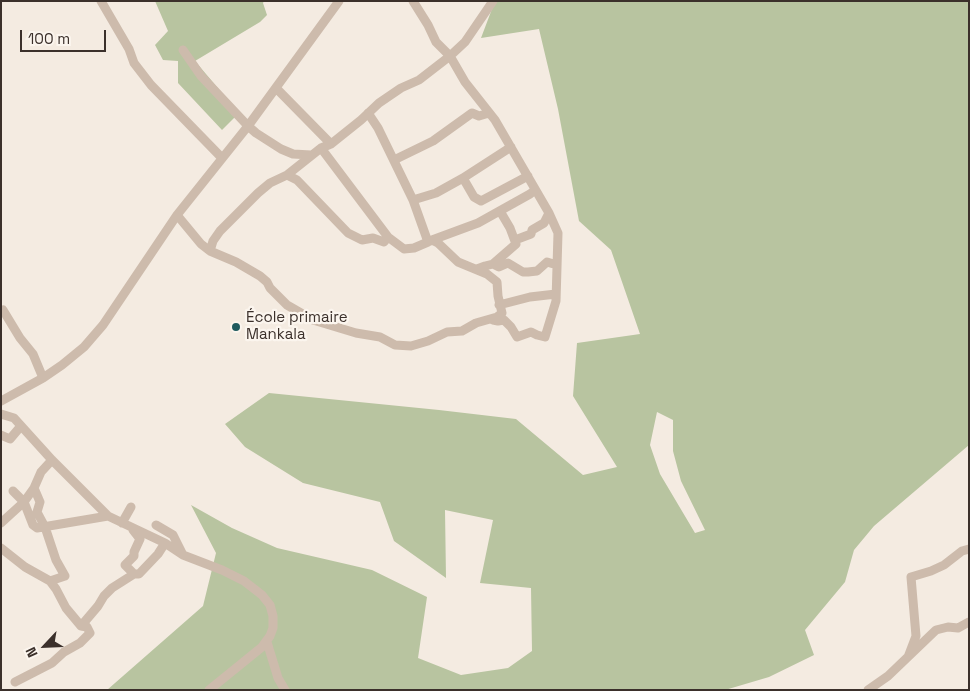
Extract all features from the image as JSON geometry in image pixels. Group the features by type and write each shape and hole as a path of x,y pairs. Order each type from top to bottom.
{"street":[{"path":"101,1 129,49 134,63 150,86 222,158"},
{"path":"210,690 267,642 273,628 273,616 270,605 262,595 230,573 183,554 165,543 108,516 52,460 14,418 5,414 2,400 43,378 62,365 84,347 103,325 178,216 248,126 339,1"},
{"path":"413,1 436,42 450,56 465,82 490,113 528,176 558,233 556,301 545,337 536,336 531,332 517,337 504,320 488,319"},
{"path":"210,251 213,241 220,231 270,183 288,174 321,148 331,144 401,88 419,80 450,56 465,42 493,1"},
{"path":"183,50 201,76 248,126 281,149 293,154 311,155"},
{"path":"276,88 331,144"},
{"path":"178,216 201,244 210,251 236,262 260,276 288,306 313,320 356,333 380,337 395,344 411,346 446,332 462,331 488,319 498,317 502,313 499,305 497,282 487,274 451,258 443,247 430,241 394,160 368,113"},
{"path":"394,160 433,141 472,113 479,116 490,113"},
{"path":"413,200 436,193 511,147"},
{"path":"321,148 388,237 404,248 414,248 478,223 535,190"},
{"path":"288,174 298,180 348,233 362,240 373,238 384,242 388,237"},
{"path":"463,178 474,197 482,201 528,176"},
{"path":"477,269 493,264 515,246 515,240 500,210"},
{"path":"515,240 532,234 532,230 544,223 549,214"},
{"path":"493,264 499,267 508,263 523,272 537,270 547,262 557,265"},
{"path":"499,305 530,297 556,294"},
{"path":"1,311 3,310 20,338 33,354 43,378"},
{"path":"1,435 10,439 21,426"},
{"path":"2,520 24,502 34,488 41,472 52,460"},
{"path":"34,488 40,502 37,512 45,527 56,560 65,576 50,581"},
{"path":"13,492 24,502 33,525 37,528 108,516"},
{"path":"122,523 131,507"},
{"path":"156,525 173,534 183,554"},
{"path":"131,527 140,539 134,556 125,565 134,574"},
{"path":"81,626 112,588 134,574 139,574 158,554 165,543"},
{"path":"1,548 25,567 50,581 56,588 66,608 81,626 87,627 90,633 80,643 64,652 52,663 15,682"},
{"path":"908,657 916,636 914,596 910,577 944,565 962,551 969,549"},
{"path":"868,690 888,676 936,630 948,626 958,628 969,622"},
{"path":"267,642 278,678 285,690"}],"green space":[{"path":"155,1 264,1 267,15 260,22 195,61 239,113 222,130 178,83 178,61 163,60 155,45 168,31"},
{"path":"495,1 969,1 969,445 874,526 854,550 845,582 805,630 814,655 769,677 725,690 107,690 203,606 216,553 191,505 232,528 277,548 372,570 427,597 418,658 461,675 508,668 532,651 531,588 480,583 493,520 445,510 446,578 394,541 380,502 303,483 245,447 225,424 269,393 439,410 516,419 583,475 617,467 573,396 577,343 640,334 611,250 579,221 558,109 539,29 481,38","holes":["657,412 673,420 673,451 681,481 705,530 695,533 660,474 650,445"]}],"place":[{"name":"École primaire Mankala","path":"236,327"}]}
